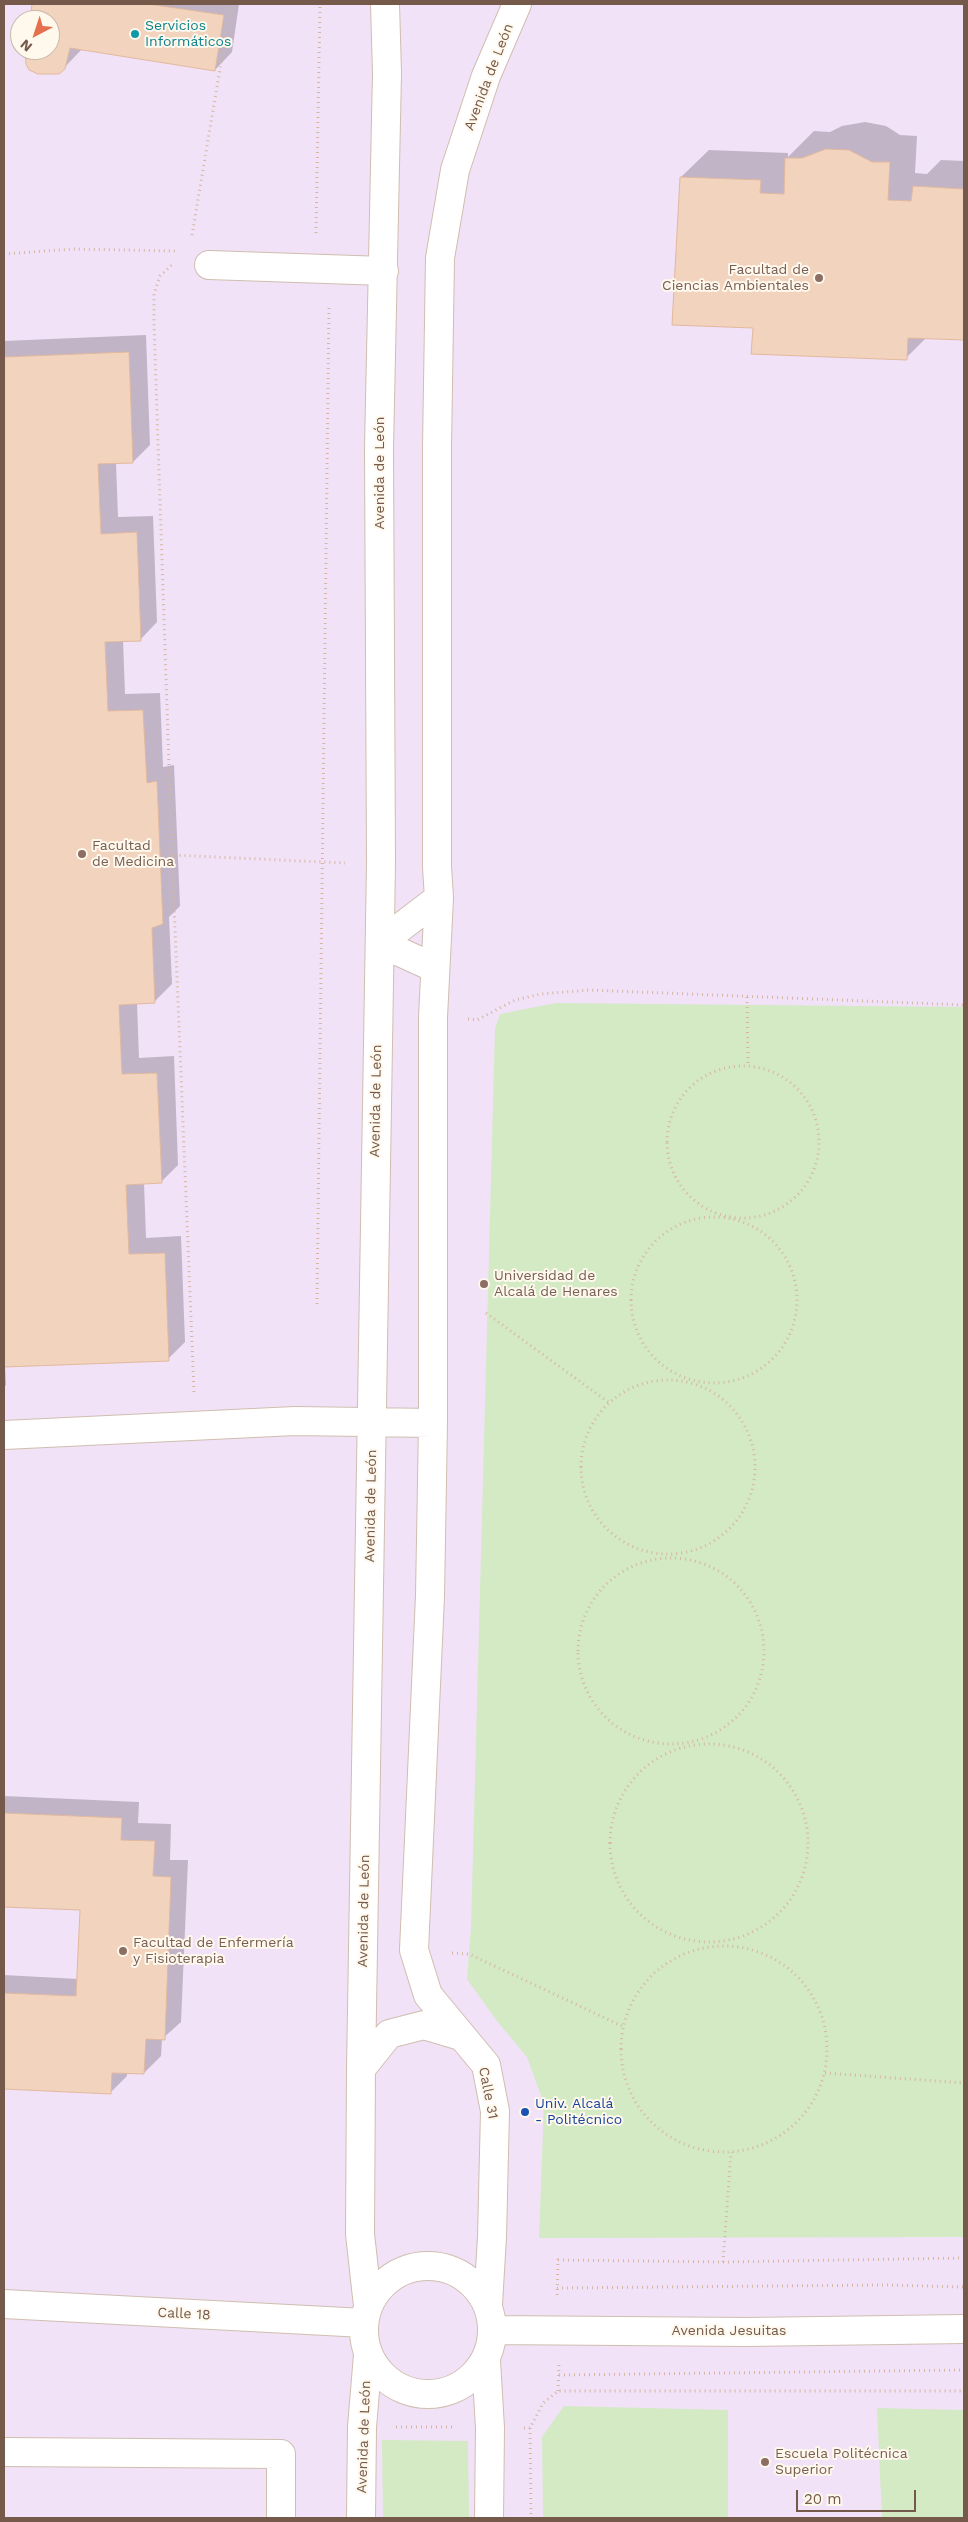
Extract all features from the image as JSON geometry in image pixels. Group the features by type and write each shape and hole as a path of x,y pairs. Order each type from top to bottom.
{"street":[{"name":"Avenida de León","path":"361,2069 381,863 379,448 384,271 387,73 386,4"},
{"name":"Avenida de León","path":"461,2036 428,1995 414,1950 430,1596 433,1423 433,1017 439,898 437,867 437,447 440,258 455,170 486,76 517,4"},
{"path":"208,266 384,271"},
{"path":"435,968 380,943 439,898"},
{"path":"4,1436 295,1420 433,1423"},
{"path":"461,2036 424,2025 389,2034 361,2069 360,2234 368,2355 382,2376 401,2389 426,2395 450,2391 470,2380 486,2361"},
{"name":"Calle 31","path":"461,2036 486,2065 495,2111 491,2317"},
{"path":"366,2314 381,2284 402,2270 427,2265 452,2269 474,2284 491,2317 486,2361 490,2428 489,2518"},
{"name":"Calle 18","path":"4,2304 366,2314"},
{"name":"Avenida Jesuitas","path":"491,2317 559,2332 964,2329"},
{"name":"Avenida de León","path":"361,2518 362,2427 368,2355"},
{"path":"4,2452 281,2454 281,2518"}],"path":[{"path":"195,1426 172,855 154,294 160,276 184,252 191,242 231,4"},
{"path":"317,1304 329,300 316,269 320,4"},
{"path":"4,254 72,249 157,249 184,252 208,266"},
{"path":"172,855 322,863 381,863"},
{"path":"433,1017 477,1020 516,1000 541,994 589,990 964,1005"},
{"path":"747,997 748,1066"},
{"path":"722,1215 700,1205 682,1188 670,1166 666,1141 670,1117 682,1094 701,1078 723,1068 748,1066 772,1072 794,1086 810,1106 818,1130 818,1155 810,1179 794,1199 772,1213 748,1218 722,1215 695,1220 670,1230 649,1248 636,1272 631,1299 635,1326 647,1350 667,1369 692,1380 717,1394 737,1413 751,1438 756,1465 752,1493 740,1518 720,1538 696,1550 668,1557 638,1563 611,1578 591,1602 579,1630 578,1661 586,1691 603,1716 628,1734 658,1743 689,1745 722,1744 753,1753 779,1772 798,1798 808,1829 808,1862 796,1892 776,1917 756,1931 718,1945 685,1953 656,1970 635,1995 622,2026 621,2058 629,2089 646,2116 670,2137 700,2149 731,2152 763,2144 791,2128 812,2103 824,2073 827,2041 820,2010 803,1982 779,1961 749,1949 718,1945 684,1940 654,1926 629,1903 614,1873 609,1840 616,1807 632,1778 658,1757 689,1745 718,1732 742,1712 758,1686 764,1656 761,1625 748,1598 726,1575 698,1561 668,1557 639,1550 612,1535 592,1512 582,1484 581,1455 590,1426 608,1402 626,1389 647,1381 692,1380 720,1383 746,1377 770,1363 787,1341 796,1316 797,1288 788,1262 772,1240 748,1225 722,1215"},
{"path":"486,1313 608,1402"},
{"path":"414,1950 469,1954 622,2026"},
{"path":"824,2073 964,2083"},
{"path":"723,2262 731,2152"},
{"path":"558,2391 558,2260 723,2262 964,2258"},
{"path":"557,2288 885,2285 964,2287"},
{"path":"559,2375 964,2370"},
{"path":"531,2518 530,2428 543,2403 558,2391 964,2391"},
{"path":"362,2427 530,2428"}],"shaded area":[{"name":"Universidad de Alcalá de Henares","path":"4,4 964,4 964,2518 4,2518"}],"green space":[{"path":"556,1003 964,1007 964,2237 539,2238 544,2104 527,2057 497,2021 467,1979 471,1928 495,1029 500,1014"},
{"path":"564,2406 728,2410 728,2518 543,2518 542,2437"},
{"path":"877,2408 963,2410 964,2518 882,2518"},
{"path":"382,2440 468,2441 469,2518 383,2518"}],"building":[{"name":"Servicios Informáticos","path":"32,4 148,4 224,15 215,71 70,48 65,69 59,74 38,74 29,70 26,60 60,60 60,10 31,10"},
{"name":"Facultad de Ciencias Ambientales","path":"826,149 849,150 872,162 890,162 888,200 911,201 913,186 964,189 964,340 908,338 907,360 751,354 753,328 672,325 680,177 761,180 760,193 784,194 785,158 802,158"},
{"name":"Facultad de Medicina","path":"129,352 133,463 98,464 101,534 137,532 141,641 105,642 108,711 143,710 147,783 157,781 163,924 152,928 155,1003 119,1005 122,1074 157,1073 162,1183 126,1185 129,1254 165,1253 169,1361 4,1367 4,357"},
{"name":"Facultad de Enfermería y Fisioterapia","path":"4,1813 122,1818 121,1840 155,1841 153,1876 171,1877 165,2040 146,2039 144,2074 112,2073 111,2094 4,2089 4,1993 76,1996 80,1910 4,1907"}],"place":[{"name":"Servicios Informáticos","path":"135,34"},
{"name":"Facultad de Ciencias Ambientales","path":"819,278"},
{"name":"Facultad de Medicina","path":"82,854"},
{"name":"Universidad de Alcalá de Henares","path":"484,1284"},
{"name":"Facultad de Enfermería y Fisioterapia","path":"123,1951"},
{"name":"Univ. Alcalá - Politécnico","path":"525,2112"},
{"name":"Escuela Politécnica Superior","path":"765,2462"}]}
